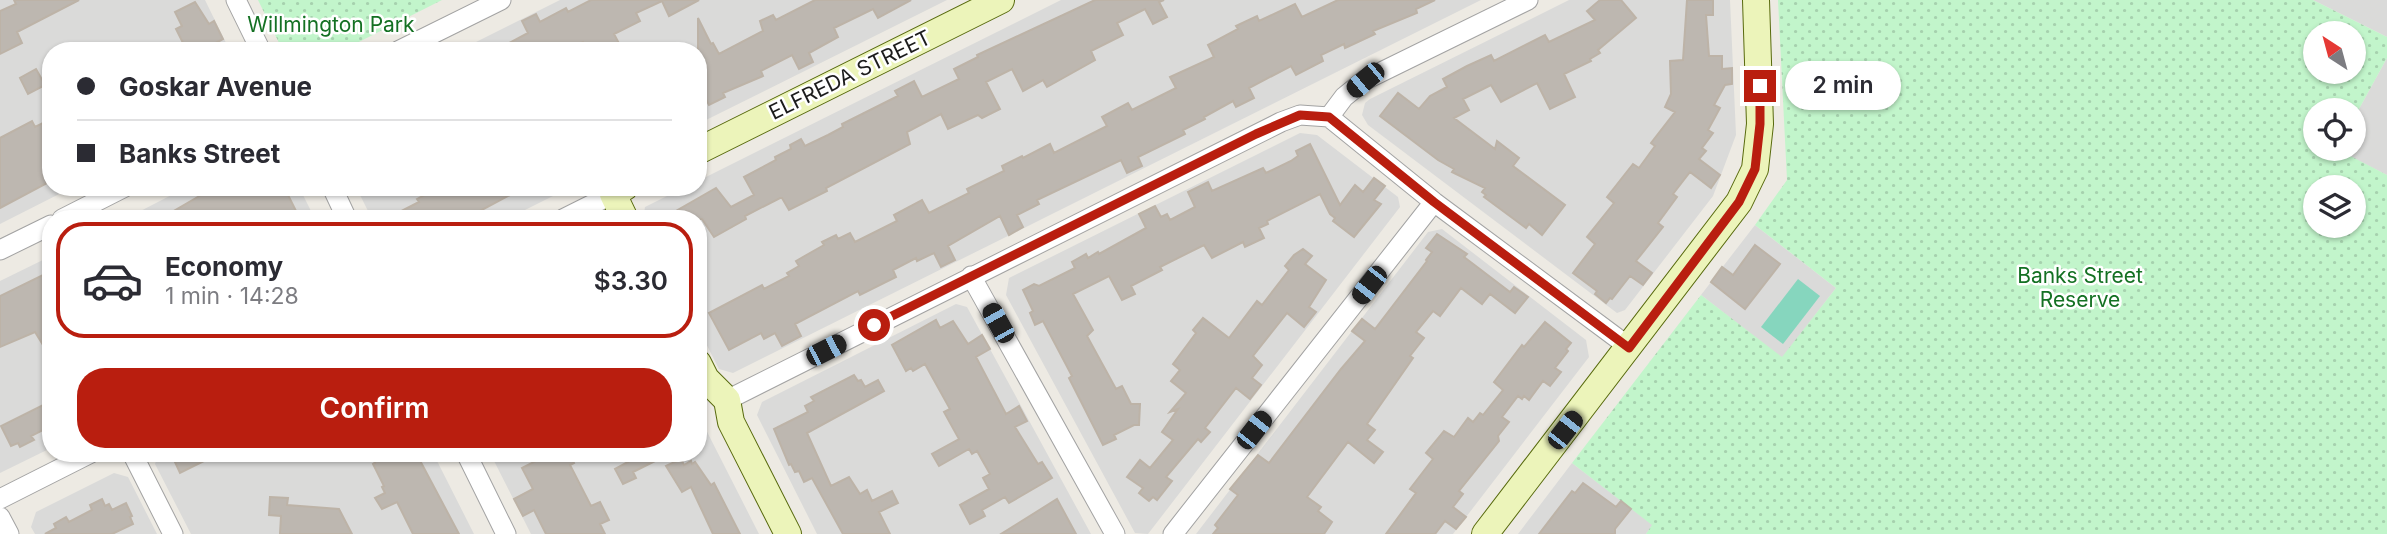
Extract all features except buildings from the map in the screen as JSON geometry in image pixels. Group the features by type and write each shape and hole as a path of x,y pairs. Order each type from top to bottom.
{"main road":[{"name":"ELFREDA STREET","path":"707,147 1001,0"},
{"path":"1485,534 1739,202 1755,169 1760,124 1756,0"},
{"path":"707,380 727,400 731,422 788,534"}],"street":[{"path":"236,0 257,42"},
{"path":"416,42 501,0"},
{"path":"1329,117 1344,97 1365,80 1528,0"},
{"path":"727,400 971,276 1300,115 1329,117 1434,202 1629,348"},
{"path":"80,210 107,196"},
{"path":"580,210 607,196"},
{"path":"1173,534 1434,202"},
{"path":"0,250 42,229"},
{"path":"971,276 1115,534"},
{"path":"0,499 73,462"},
{"path":"137,462 173,534"},
{"path":"470,462 506,534"},
{"path":"0,516 9,534"}],"shaded area":[{"path":"0,0 205,0 226,42 42,42 42,196 55,196 0,224"},
{"path":"560,0 947,0 707,120 707,42 476,42"},
{"path":"1061,0 1481,0 733,373 719,369 707,346 707,210 644,210 645,207 667,196 707,196 707,177"},
{"path":"1569,0 1730,0 1736,135 1713,196 1625,310 1617,313 1368,125 1362,115 1365,103 1370,99"},
{"path":"2313,0 2387,0 2387,37 2366,26 2366,21 2355,21"},
{"path":"2387,58 2387,175 2359,161 2366,161 2365,98"},
{"path":"1300,133 1317,135 1398,197 1400,207 1148,534 1135,533 1006,295 1009,278"},
{"path":"170,196 304,196 310,210 142,210"},
{"path":"360,196 553,196 525,210 368,210"},
{"path":"1755,225 1836,288 1782,358 1701,295"},
{"path":"1442,229 1586,340 1589,357 1453,534 1196,534 1428,232"},
{"path":"42,260 42,452 0,473 0,281"},
{"path":"956,304 967,307 1091,534 817,534 757,415 762,402"},
{"path":"707,432 759,534 531,534 495,462 707,462"},
{"path":"438,462 474,534 191,534 155,464"},
{"path":"1572,463 1653,525 1646,534 1518,534"},
{"path":"114,473 128,477 157,534 35,534 31,527 36,512"}],"green space":[{"name":"Willmington Park","path":"258,0 442,0 359,42 279,42"},
{"name":"Banks Street Reserve","path":"1778,0 2313,0 2355,21 2303,21 2303,84 2366,84 2366,26 2387,37 2387,58 2365,98 2303,98 2303,161 2360,161 2387,175 2387,534 1646,534 1652,525 1572,463 1701,295 1782,357 1836,288 1755,225 1787,180"},
{"path":"1798,279 1820,296 1783,344 1761,327"}],"route":[{"path":"874,325 1256,134 1300,115 1329,117 1434,202 1629,348 1739,202 1755,169 1760,124 1760,86"}]}
